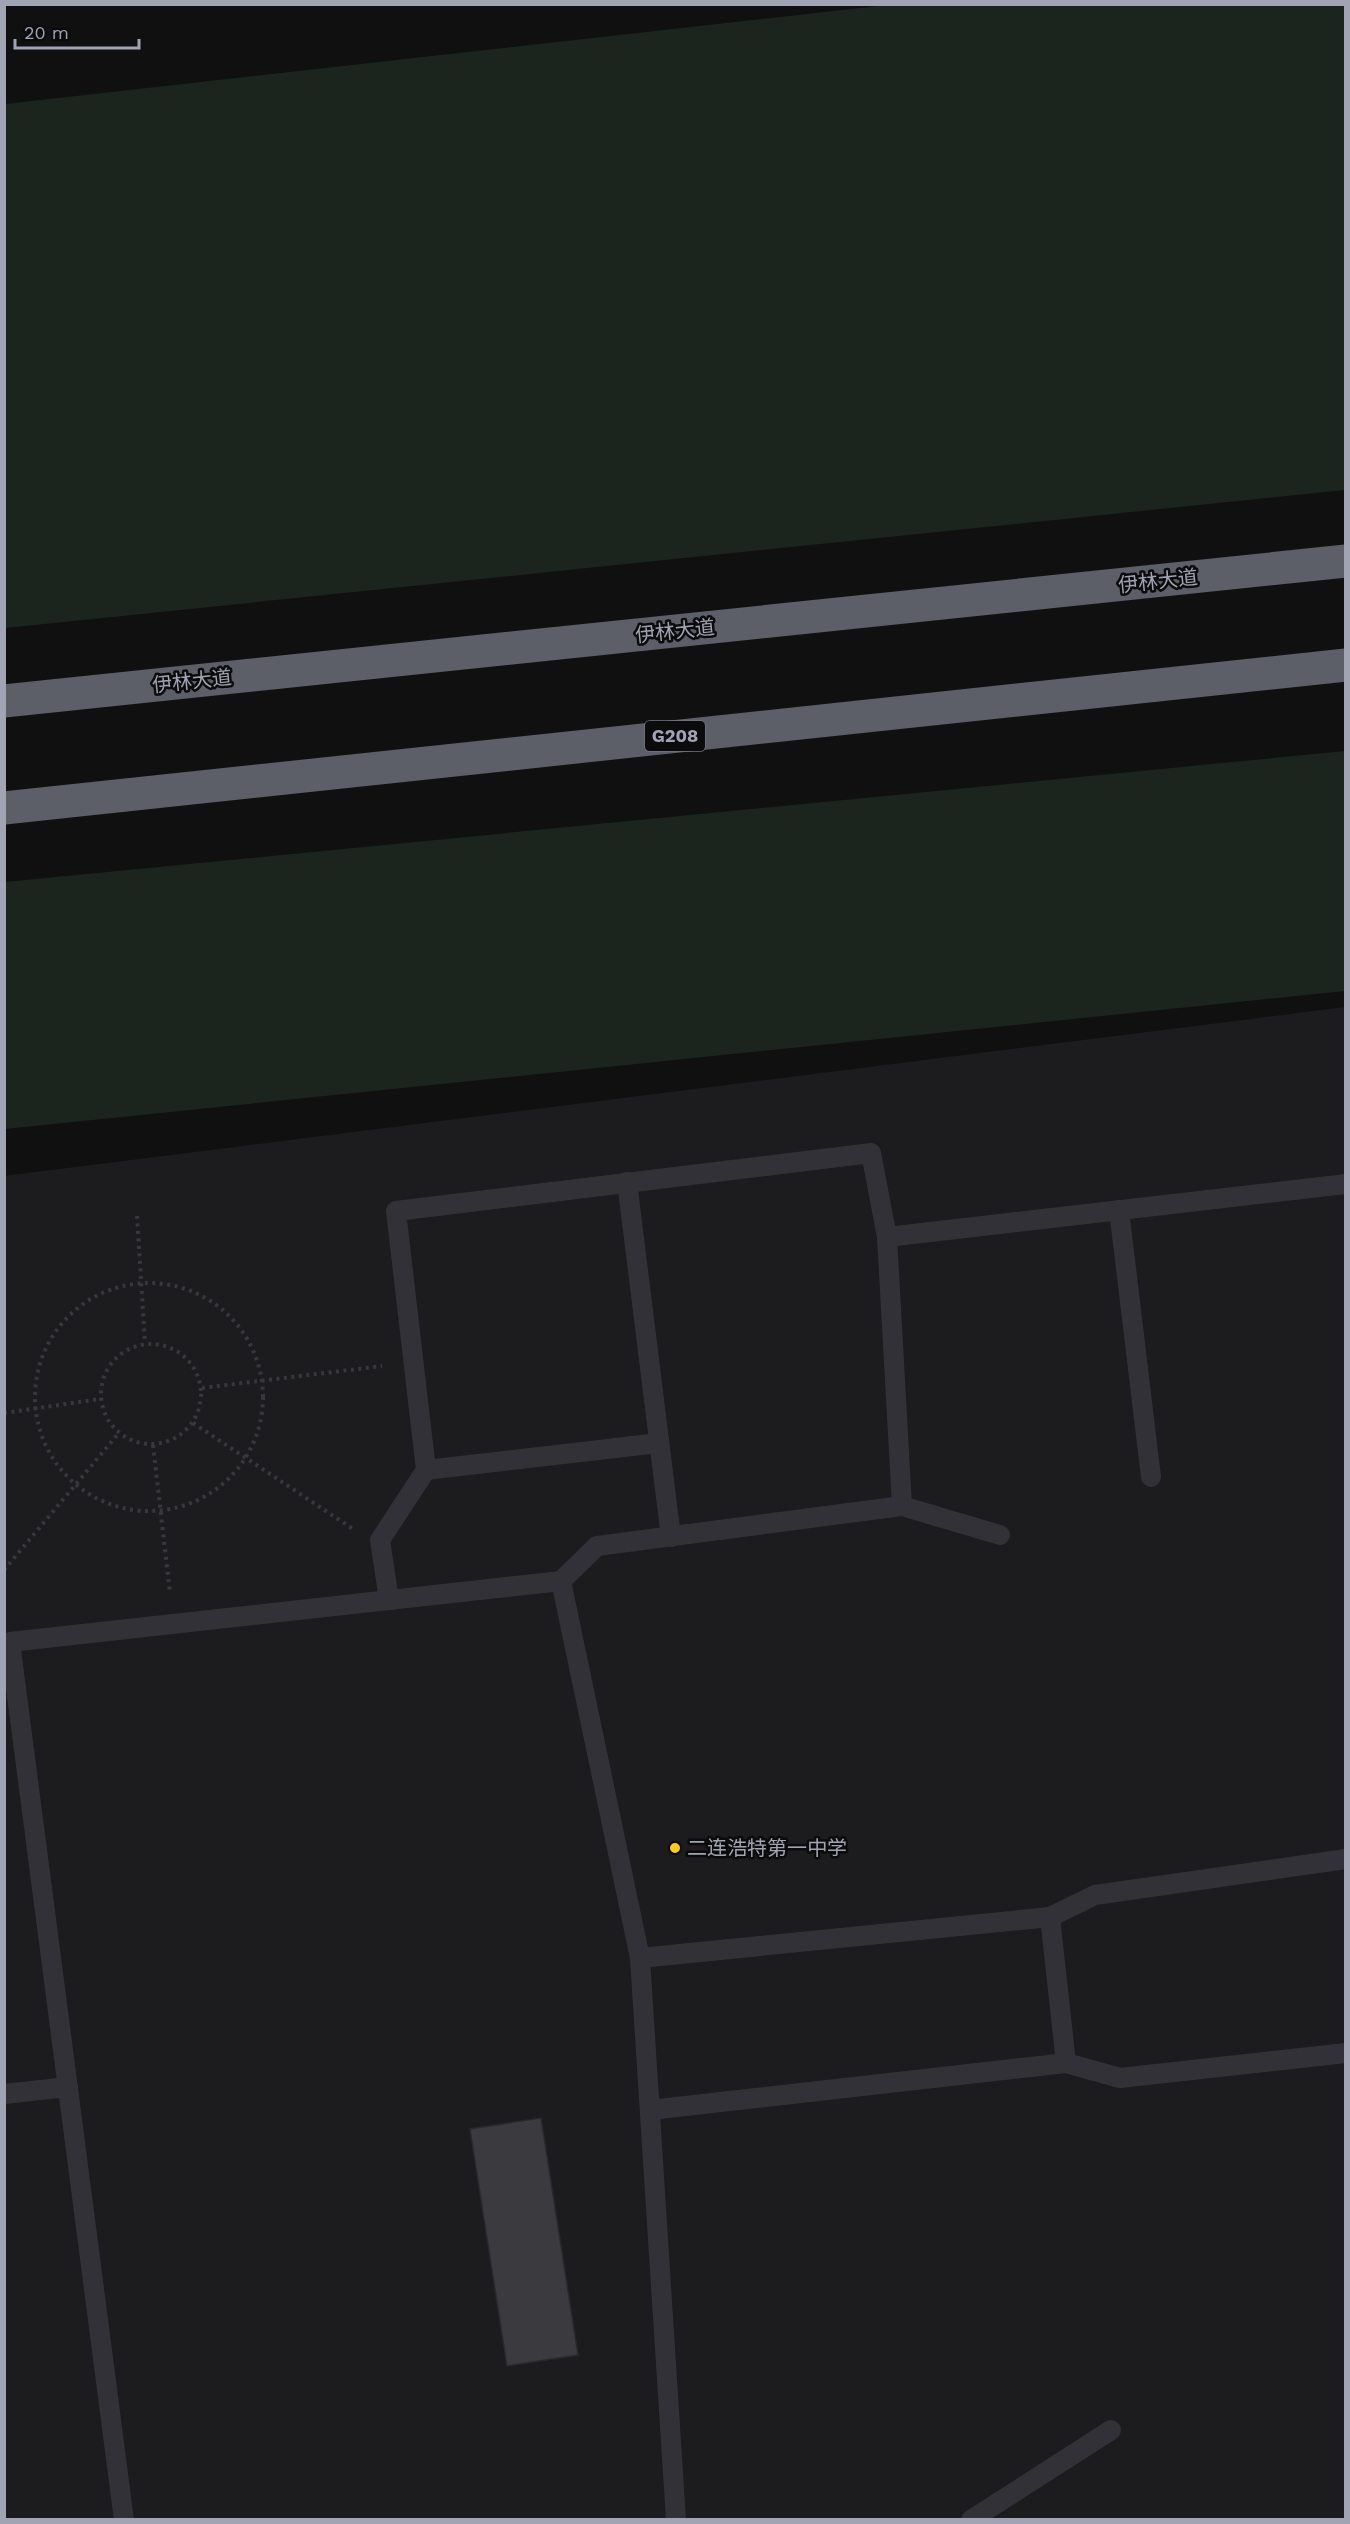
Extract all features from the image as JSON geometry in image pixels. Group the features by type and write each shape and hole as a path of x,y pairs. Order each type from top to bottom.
{"highway":[{"name":"伊林大道","path":"4,701 1346,561"},
{"name":"G208","path":"4,808 1346,664"}],"lane":[{"path":"389,1600 380,1540 426,1470 396,1211 871,1153 887,1237 902,1506"},
{"path":"627,1182 671,1537"},
{"path":"887,1237 1346,1184"},
{"path":"1119,1210 1151,1477"},
{"path":"426,1470 659,1443"},
{"path":"124,2520 10,1642 561,1581 597,1546 902,1506 1000,1535"},
{"path":"561,1581 640,1958 676,2520"},
{"path":"640,1958 1050,1917 1095,1895 1346,1859"},
{"path":"1050,1917 1066,2063"},
{"path":"650,2110 1066,2063 1120,2078 1346,2053"},
{"path":"4,2094 68,2087"},
{"path":"971,2520 1112,2430"}],"path":[{"path":"137,1216 145,1343"},
{"path":"141,1283 172,1285 210,1299 245,1333 263,1381 262,1420 246,1458 218,1490 176,1509 160,1511 126,1510 89,1495 75,1485 54,1460 38,1424 35,1409 36,1380 52,1337 79,1307 123,1286 141,1283"},
{"path":"145,1343 166,1345 183,1354 196,1370 201,1388 199,1411 193,1423 175,1439 153,1445 138,1443 118,1434 107,1420 100,1399 101,1384 111,1362 126,1350 145,1343"},
{"path":"201,1388 414,1363"},
{"path":"4,1413 100,1399"},
{"path":"193,1423 371,1541 380,1540"},
{"path":"4,1570 118,1434"},
{"path":"153,1445 173,1624"}],"shaded area":[{"path":"887,5 1345,5 1345,490 5,628 5,104"},
{"path":"1345,751 1345,991 5,1129 5,882"},
{"name":"二连浩特第一中学","path":"1345,1007 1345,2519 5,2519 4,1176"}],"building":[{"path":"541,2118 578,2355 507,2366 470,2129"}],"place":[{"name":"二连浩特第一中学","path":"675,1848"}]}
